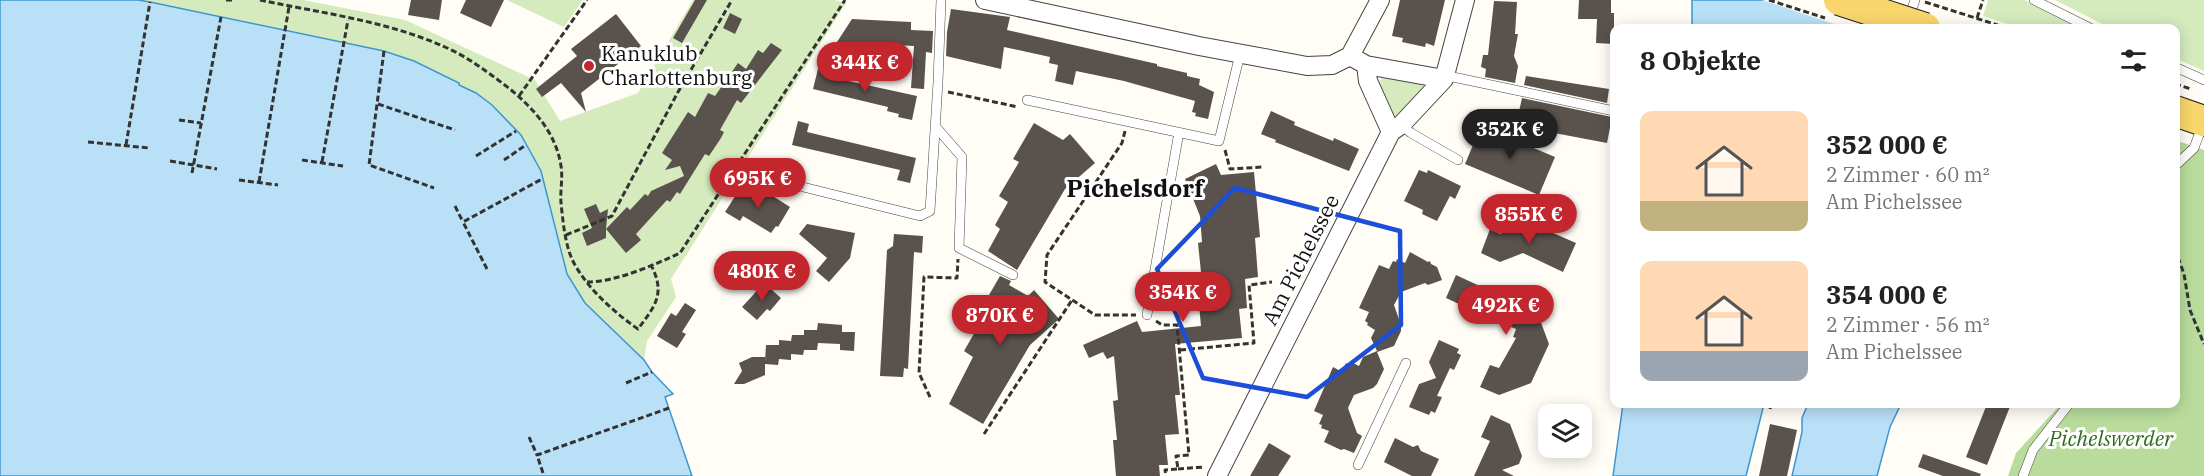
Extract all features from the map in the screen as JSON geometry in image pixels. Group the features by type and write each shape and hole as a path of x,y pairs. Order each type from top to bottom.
{"main road":[{"path":"1836,11 1904,24"},
{"path":"2185,101 2204,121"}],"street":[{"path":"985,0 1307,66 1332,65 1350,56 1380,0"},
{"path":"1350,56 1366,65 1444,79 1465,0"},
{"path":"1366,65 1368,81 1396,128"},
{"name":"Am Pichelssee","path":"1219,473 1396,128 1444,79"}],"lane":[{"path":"803,187 920,216 930,211 941,0"},
{"path":"1906,24 1915,0"},
{"path":"2034,0 2082,24"},
{"path":"1027,100 1218,141 1240,54"},
{"path":"2180,69 2204,80"},
{"path":"1444,79 1453,77 1610,110"},
{"path":"2180,161 2194,148 2204,121"},
{"path":"935,126 962,157 959,248 1013,275"},
{"path":"1396,128 1411,133 1458,160"},
{"path":"1147,315 1179,132"},
{"path":"1359,465 1406,363"},
{"path":"2023,476 2033,450 2066,408"}],"path":[{"path":"260,0 404,32 444,47 487,71 538,114 551,135 561,166 561,200 574,263 587,282 617,314 638,329 657,301 660,291 651,265"},
{"path":"519,96 587,0"},
{"path":"567,235 612,216 678,92 732,0"},
{"path":"587,282 600,282 680,253 845,0"},
{"path":"1769,0 1836,11"},
{"path":"1920,0 1994,24"},
{"path":"1977,19 1983,0"},
{"path":"126,145 150,2"},
{"path":"259,182 289,6"},
{"path":"192,173 221,17"},
{"path":"322,162 348,19"},
{"path":"384,51 369,165 434,188"},
{"path":"378,104 455,130"},
{"path":"179,120 201,123"},
{"path":"1126,126 1122,143 1047,255 1045,282 1095,315 1147,315 1162,325 1177,325 1189,455 1176,456 1178,469"},
{"path":"476,156 516,131"},
{"path":"88,142 149,148"},
{"path":"504,160 526,145"},
{"path":"302,160 343,166"},
{"path":"170,161 217,169"},
{"path":"463,222 542,178"},
{"path":"239,180 278,185"},
{"path":"455,206 487,269"},
{"path":"930,398 919,373 924,277 957,278 959,248"},
{"path":"2180,263 2190,310 2204,345"},
{"path":"1180,350 1254,343 1250,285 1272,282"},
{"path":"984,434 1072,300"},
{"path":"626,383 652,372"},
{"path":"537,454 669,408"},
{"path":"530,437 543,473"},
{"path":"1166,476 1165,470 1211,466 1219,473"}],"highlighted area":[{"path":"1235,188 1400,231 1401,325 1307,397 1203,378 1157,269"}],"green space":[{"path":"138,0 303,0 405,20 535,80 560,121 638,93 693,0 834,0 846,3 671,279 676,297 647,341 644,360 585,303 567,274 541,171 521,135 492,105 476,93 459,85 459,82 414,61 384,51"},
{"path":"507,0 583,0 564,27"},
{"path":"1988,0 2024,0 2076,24 2008,24 1983,16"},
{"path":"2055,0 2204,0 2204,71 2180,60 2180,24 2102,24"},
{"path":"1384,78 1422,85 1425,89 1401,118 1391,114 1379,87 1379,81"},
{"name":"Pichelswerder","path":"2180,142 2204,150 2204,476 2008,476 2016,453 2057,408 2180,408"}],"water":[{"path":"0,0 138,0 150,2 384,51 414,61 476,93 492,105 521,135 541,171 567,274 585,303 644,360 673,394 665,397 692,476 0,476"},
{"path":"1692,0 1848,0 1844,24 1692,24"},
{"path":"1622,408 1763,408 1746,476 1613,476"},
{"path":"1806,408 1899,408 1890,427 1877,476 1792,476 1802,432 1802,418"}],"pier":[{"path":"1762,0 1851,0 1847,24 1834,24"}],"building":[{"path":"411,0 442,0 439,20 408,15"},
{"path":"466,0 504,0 491,27 460,13"},
{"path":"695,0 707,0 682,43 673,38"},
{"path":"1400,0 1445,0 1434,46 1426,43 1425,47 1402,42 1403,38 1392,36"},
{"path":"1579,0 1611,0 1614,24 1610,24 1610,44 1596,43 1597,19 1578,19"},
{"path":"1494,1 1517,2 1515,34 1518,34 1514,56 1518,66 1515,83 1485,77 1486,69 1481,67 1483,55 1488,55"},
{"path":"951,9 1010,17 1007,30 1187,73 1187,76 1200,79 1199,85 1214,92 1208,119 1195,116 1196,113 1192,112 1195,101 1124,81 1076,71 1073,85 1055,81 1058,65 1049,63 1050,57 1004,47 1001,69 946,56"},
{"path":"730,13 742,19 735,34 723,28"},
{"name":"Kanuklub Charlottenburg","path":"616,14 641,46 581,93 586,112 561,83 542,97 536,89 577,56 571,49"},
{"path":"852,19 911,22 911,30 933,31 932,53 926,52 924,89 911,88 914,46 837,42"},
{"path":"771,43 782,50 741,103 737,100 720,130 724,132 721,138 709,156 705,154 680,194 677,192 670,202 667,200 636,234 641,240 626,253 606,229 627,207 630,210 645,194 648,196 651,191 684,176 680,166 665,170 672,160 662,153 688,112 695,117 708,93 715,96 738,63 746,69 758,50 763,53"},
{"path":"819,65 841,70 839,79 917,96 912,120 898,117 899,114 887,111 888,107 813,89"},
{"path":"1526,76 1609,89 1607,103 1524,85"},
{"path":"1522,98 1610,117 1607,143 1549,132 1551,123 1518,116"},
{"path":"1271,111 1295,122 1294,125 1359,149 1349,171 1275,142 1276,140 1261,134"},
{"path":"798,121 809,124 807,132 916,158 910,183 897,180 900,170 792,145"},
{"path":"1034,123 1063,140 1070,134 1095,163 1065,189 1017,270 988,251 1000,229 995,225 1008,202 999,196 1019,162 1013,159"},
{"path":"1481,126 1555,157 1539,195 1465,164"},
{"path":"1216,164 1221,175 1254,172 1260,237 1255,238 1258,277 1245,279 1247,308 1239,309 1242,338 1175,344 1180,395 1175,395 1179,434 1165,435 1168,465 1159,465 1160,476 1116,476 1113,440 1117,440 1113,401 1118,400 1114,356 1107,359 1103,352 1089,358 1083,345 1137,321 1142,332 1201,326 1197,283 1202,282 1198,243 1202,242 1200,216 1185,179"},
{"path":"1419,170 1427,173 1428,170 1461,186 1455,199 1450,196 1437,221 1422,214 1423,210 1404,201"},
{"path":"743,184 764,198 768,193 790,207 778,227 776,226 771,233 743,216 740,221 725,212"},
{"path":"596,204 600,213 608,209 606,238 587,246 582,233 592,228 584,209"},
{"path":"1521,219 1576,243 1563,272 1523,253 1500,262 1481,253 1490,229 1501,234 1506,223 1517,228"},
{"path":"807,224 855,233 850,258 829,282 816,271 827,258 799,234"},
{"path":"894,234 923,236 922,253 914,252 908,369 904,368 903,377 880,376 887,250 893,246"},
{"path":"1410,252 1430,261 1437,267 1442,280 1428,285 1425,283 1401,292 1394,305 1401,331 1394,346 1377,352 1384,369 1377,384 1373,388 1354,395 1348,408 1357,433 1362,436 1354,453 1341,450 1324,442 1329,431 1321,428 1322,425 1319,424 1323,415 1314,411 1333,367 1342,372 1346,363 1349,365 1351,362 1359,366 1363,357 1377,351 1371,338 1375,330 1365,321 1369,312 1359,308 1379,265 1389,269 1393,261 1396,262 1397,259 1405,263"},
{"path":"1456,275 1499,295 1504,308 1519,303 1537,312 1549,344 1531,383 1499,395 1480,387 1490,365 1499,368 1516,338 1513,337 1516,329 1509,326 1505,313 1489,318 1446,298"},
{"path":"1000,276 1011,281 1009,285 1028,296 1034,290 1059,319 1030,345 983,424 949,404 973,357 964,351 983,318 978,314"},
{"path":"764,283 781,298 770,311 767,309 757,320 742,307"},
{"path":"685,303 696,310 682,332 686,334 677,348 657,336 671,313 676,316"},
{"path":"818,323 842,325 842,332 855,332 854,351 840,350 840,344 818,343 817,350 804,350 803,355 791,354 791,360 779,359 778,365 765,364 765,375 744,384 734,384 742,371 739,363 752,357 765,357 765,361 766,345 779,345 779,340 791,341 792,335 804,335 804,330 817,330"},
{"path":"1439,340 1459,349 1457,353 1461,355 1454,370 1450,368 1437,396 1442,397 1435,413 1431,411 1429,415 1409,407 1419,384 1436,378 1429,362"},
{"path":"1985,408 2009,408 1987,465 1966,457"},
{"path":"1491,415 1510,424 1522,456 1519,464 1502,470 1514,476 1474,476 1490,441 1481,437"},
{"path":"1770,424 1797,430 1787,476 1759,476"},
{"path":"1395,438 1413,447 1418,445 1421,451 1439,459 1431,476 1412,476 1384,462"},
{"path":"1269,443 1291,456 1278,476 1250,476"},
{"path":"1923,454 1981,474 1980,476 1943,476 1918,467"}],"place":[{"name":"Kanuklub Charlottenburg","path":"589,66"}],"district":[{"name":"Pichelsdorf","path":"1135,189"}]}
